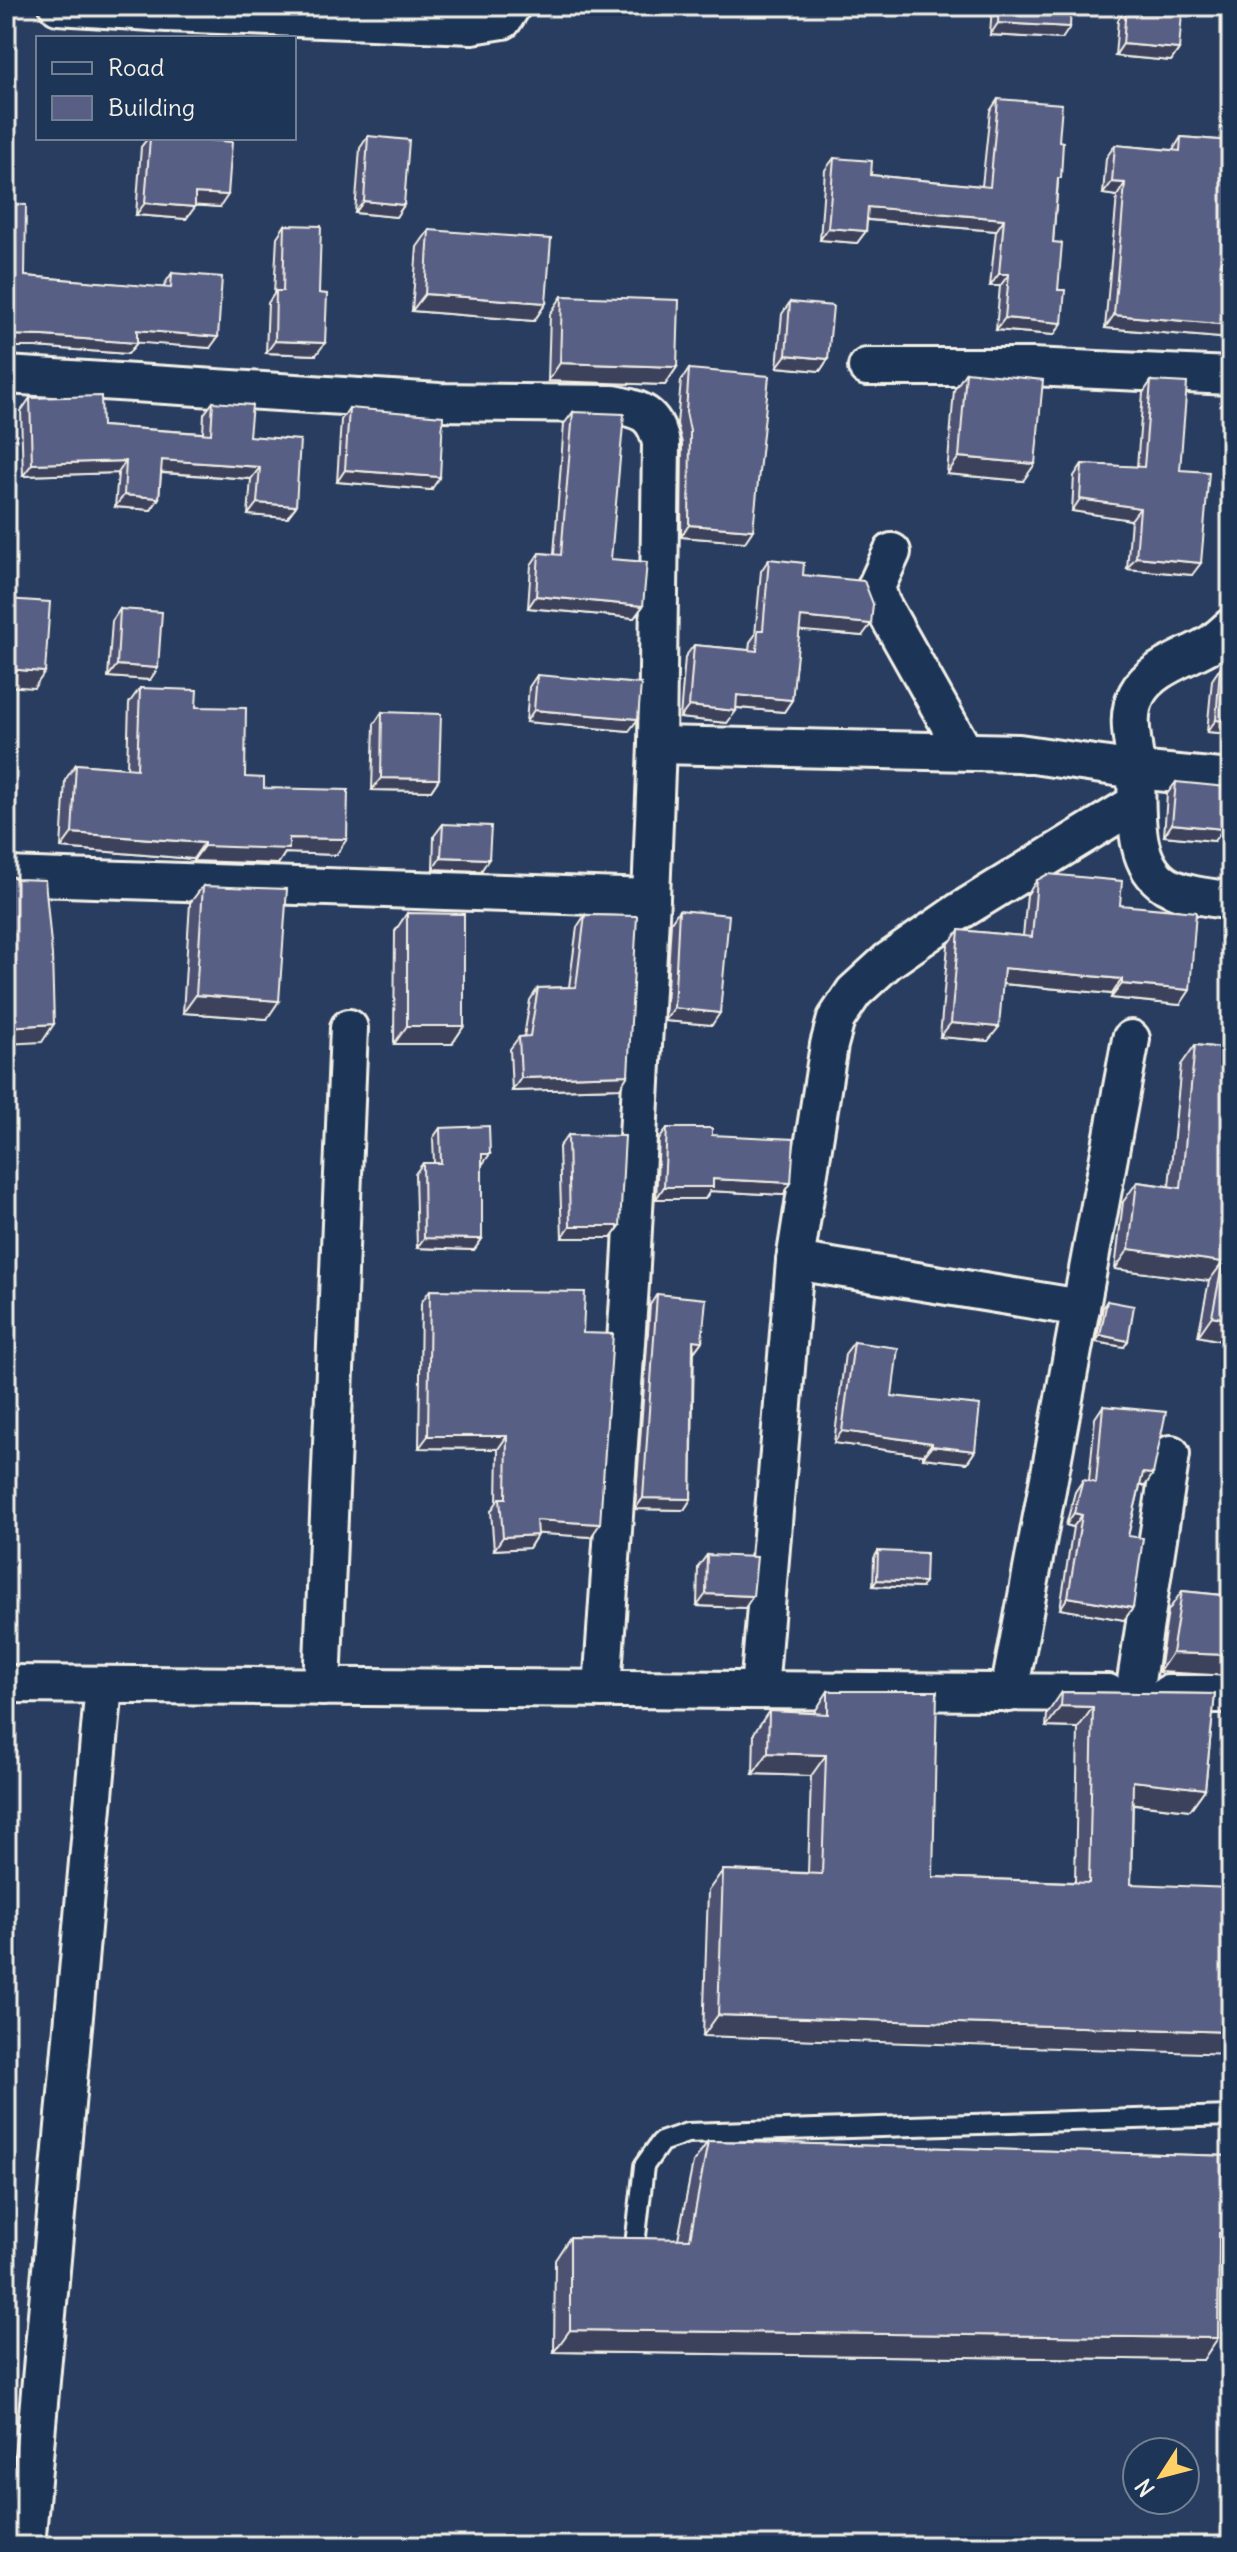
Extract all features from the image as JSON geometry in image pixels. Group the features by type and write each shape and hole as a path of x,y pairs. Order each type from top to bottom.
{"street":[{"path":"58,6 472,25 503,20 512,6"},
{"path":"867,367 1031,367 1231,376"},
{"path":"6,375 439,402 613,404 636,408 652,418 661,443 657,745 651,898 630,1284 602,1689"},
{"path":"892,552 876,587 881,603 964,751"},
{"path":"1231,627 1213,642 1148,680 1138,692 1132,708 1130,733 1138,833 1147,864 1165,884 1188,894 1231,901"},
{"path":"657,745 1019,753 1136,787 1231,779"},
{"path":"759,1690 795,1261 829,1045 836,1019 854,992 888,961 1136,787"},
{"path":"6,876 651,898"},
{"path":"322,1687 349,1028"},
{"path":"1009,1693 1131,1039"},
{"path":"795,1261 1081,1308"},
{"path":"1134,1694 1171,1454"},
{"path":"6,1684 1231,1694"},
{"path":"26,2546 104,1685"}],"lane":[{"path":"635,2245 644,2166 661,2142 687,2133 1231,2116"}],"building":[{"path":"999,6 1071,6 1070,27 998,23"},
{"path":"1126,8 1182,13 1179,49 1123,44"},
{"path":"998,99 1062,104 1059,141 1063,142 1061,178 1058,178 1053,242 1062,243 1058,290 1065,290 1062,323 1005,318 1009,274 999,274 1004,219 868,207 866,231 828,228 834,158 872,161 871,175 990,187"},
{"path":"368,136 409,140 404,205 364,201"},
{"path":"1181,137 1231,141 1231,325 1114,315 1125,183 1112,182 1115,145 1180,151"},
{"path":"150,140 232,142 228,195 195,193 195,207 145,203"},
{"path":"6,204 26,205 25,276 171,288 172,273 222,277 218,337 137,330 137,343 6,335"},
{"path":"285,225 321,226 319,293 327,294 325,343 275,341 276,291 283,291"},
{"path":"429,230 551,239 546,303 425,294"},
{"path":"562,296 679,300 677,367 560,363"},
{"path":"790,302 833,306 828,359 786,355"},
{"path":"689,369 769,376 753,530 689,525 690,431 686,412"},
{"path":"966,372 1043,380 1035,464 959,457"},
{"path":"1151,381 1187,383 1180,470 1209,472 1201,563 1136,557 1140,508 1080,499 1082,464 1144,467"},
{"path":"101,396 102,426 211,434 213,402 252,405 249,436 300,440 296,506 257,503 260,467 162,460 159,498 124,495 126,461 32,464 30,398"},
{"path":"349,408 443,416 440,477 345,470"},
{"path":"573,412 624,414 611,559 647,562 643,606 536,596 539,553 561,555"},
{"path":"769,559 804,563 803,575 864,581 873,604 871,624 801,617 792,700 737,695 736,711 689,706 694,645 757,651 758,630 763,630"},
{"path":"6,599 50,602 45,672 6,669"},
{"path":"120,609 162,612 158,668 117,665"},
{"path":"1220,668 1231,669 1231,721 1216,720"},
{"path":"537,675 641,684 638,719 534,710"},
{"path":"140,688 197,690 196,707 246,708 245,777 264,778 264,788 348,790 347,839 289,838 289,849 204,846 204,843 72,833 76,764 137,769"},
{"path":"382,712 441,714 439,779 381,778"},
{"path":"1176,782 1226,787 1223,829 1172,824"},
{"path":"443,824 491,826 489,859 441,857"},
{"path":"6,873 17,879 45,880 54,1024 6,1027"},
{"path":"1048,874 1122,881 1120,905 1196,912 1190,990 1122,984 1122,979 1004,968 999,1027 951,1023 959,930 1032,937 1037,880"},
{"path":"203,886 287,889 279,1001 196,995"},
{"path":"679,910 729,915 720,1013 674,1008"},
{"path":"407,913 464,914 464,1026 407,1026"},
{"path":"585,915 637,916 628,1075 521,1078 519,1037 530,1036 538,988 576,987"},
{"path":"1195,1045 1231,1049 1231,1320 1212,1316 1223,1262 1129,1249 1137,1182 1181,1188"},
{"path":"489,1126 490,1154 482,1154 482,1239 424,1238 423,1163 441,1163 440,1128"},
{"path":"667,1128 712,1128 712,1135 794,1139 791,1183 713,1179 713,1187 664,1187"},
{"path":"568,1135 625,1136 620,1226 570,1226"},
{"path":"430,1290 585,1292 583,1333 613,1334 600,1524 536,1520 537,1535 503,1537 500,1498 506,1498 507,1436 428,1436"},
{"path":"657,1294 706,1299 702,1341 693,1340 691,1499 643,1498"},
{"path":"1107,1301 1134,1306 1128,1341 1100,1335"},
{"path":"854,1342 898,1348 892,1396 980,1405 975,1451 842,1431"},
{"path":"1103,1406 1166,1412 1153,1474 1143,1473 1128,1536 1143,1538 1133,1608 1068,1597 1082,1515 1074,1513 1083,1480 1096,1483"},
{"path":"878,1551 926,1553 925,1582 877,1580"},
{"path":"707,1555 757,1557 753,1596 706,1594"},
{"path":"1182,1591 1231,1596 1231,1655 1172,1653"},
{"path":"828,1691 937,1691 933,1877 1089,1883 1093,1707 1061,1706 1062,1692 1215,1694 1205,1789 1133,1781 1131,1884 1231,1888 1231,2032 718,2015 723,1870 822,1874 826,1755 768,1753 769,1711 828,1714"},
{"path":"708,2141 1231,2156 1231,2233 1219,2233 1218,2338 570,2330 570,2237 690,2239"}]}
